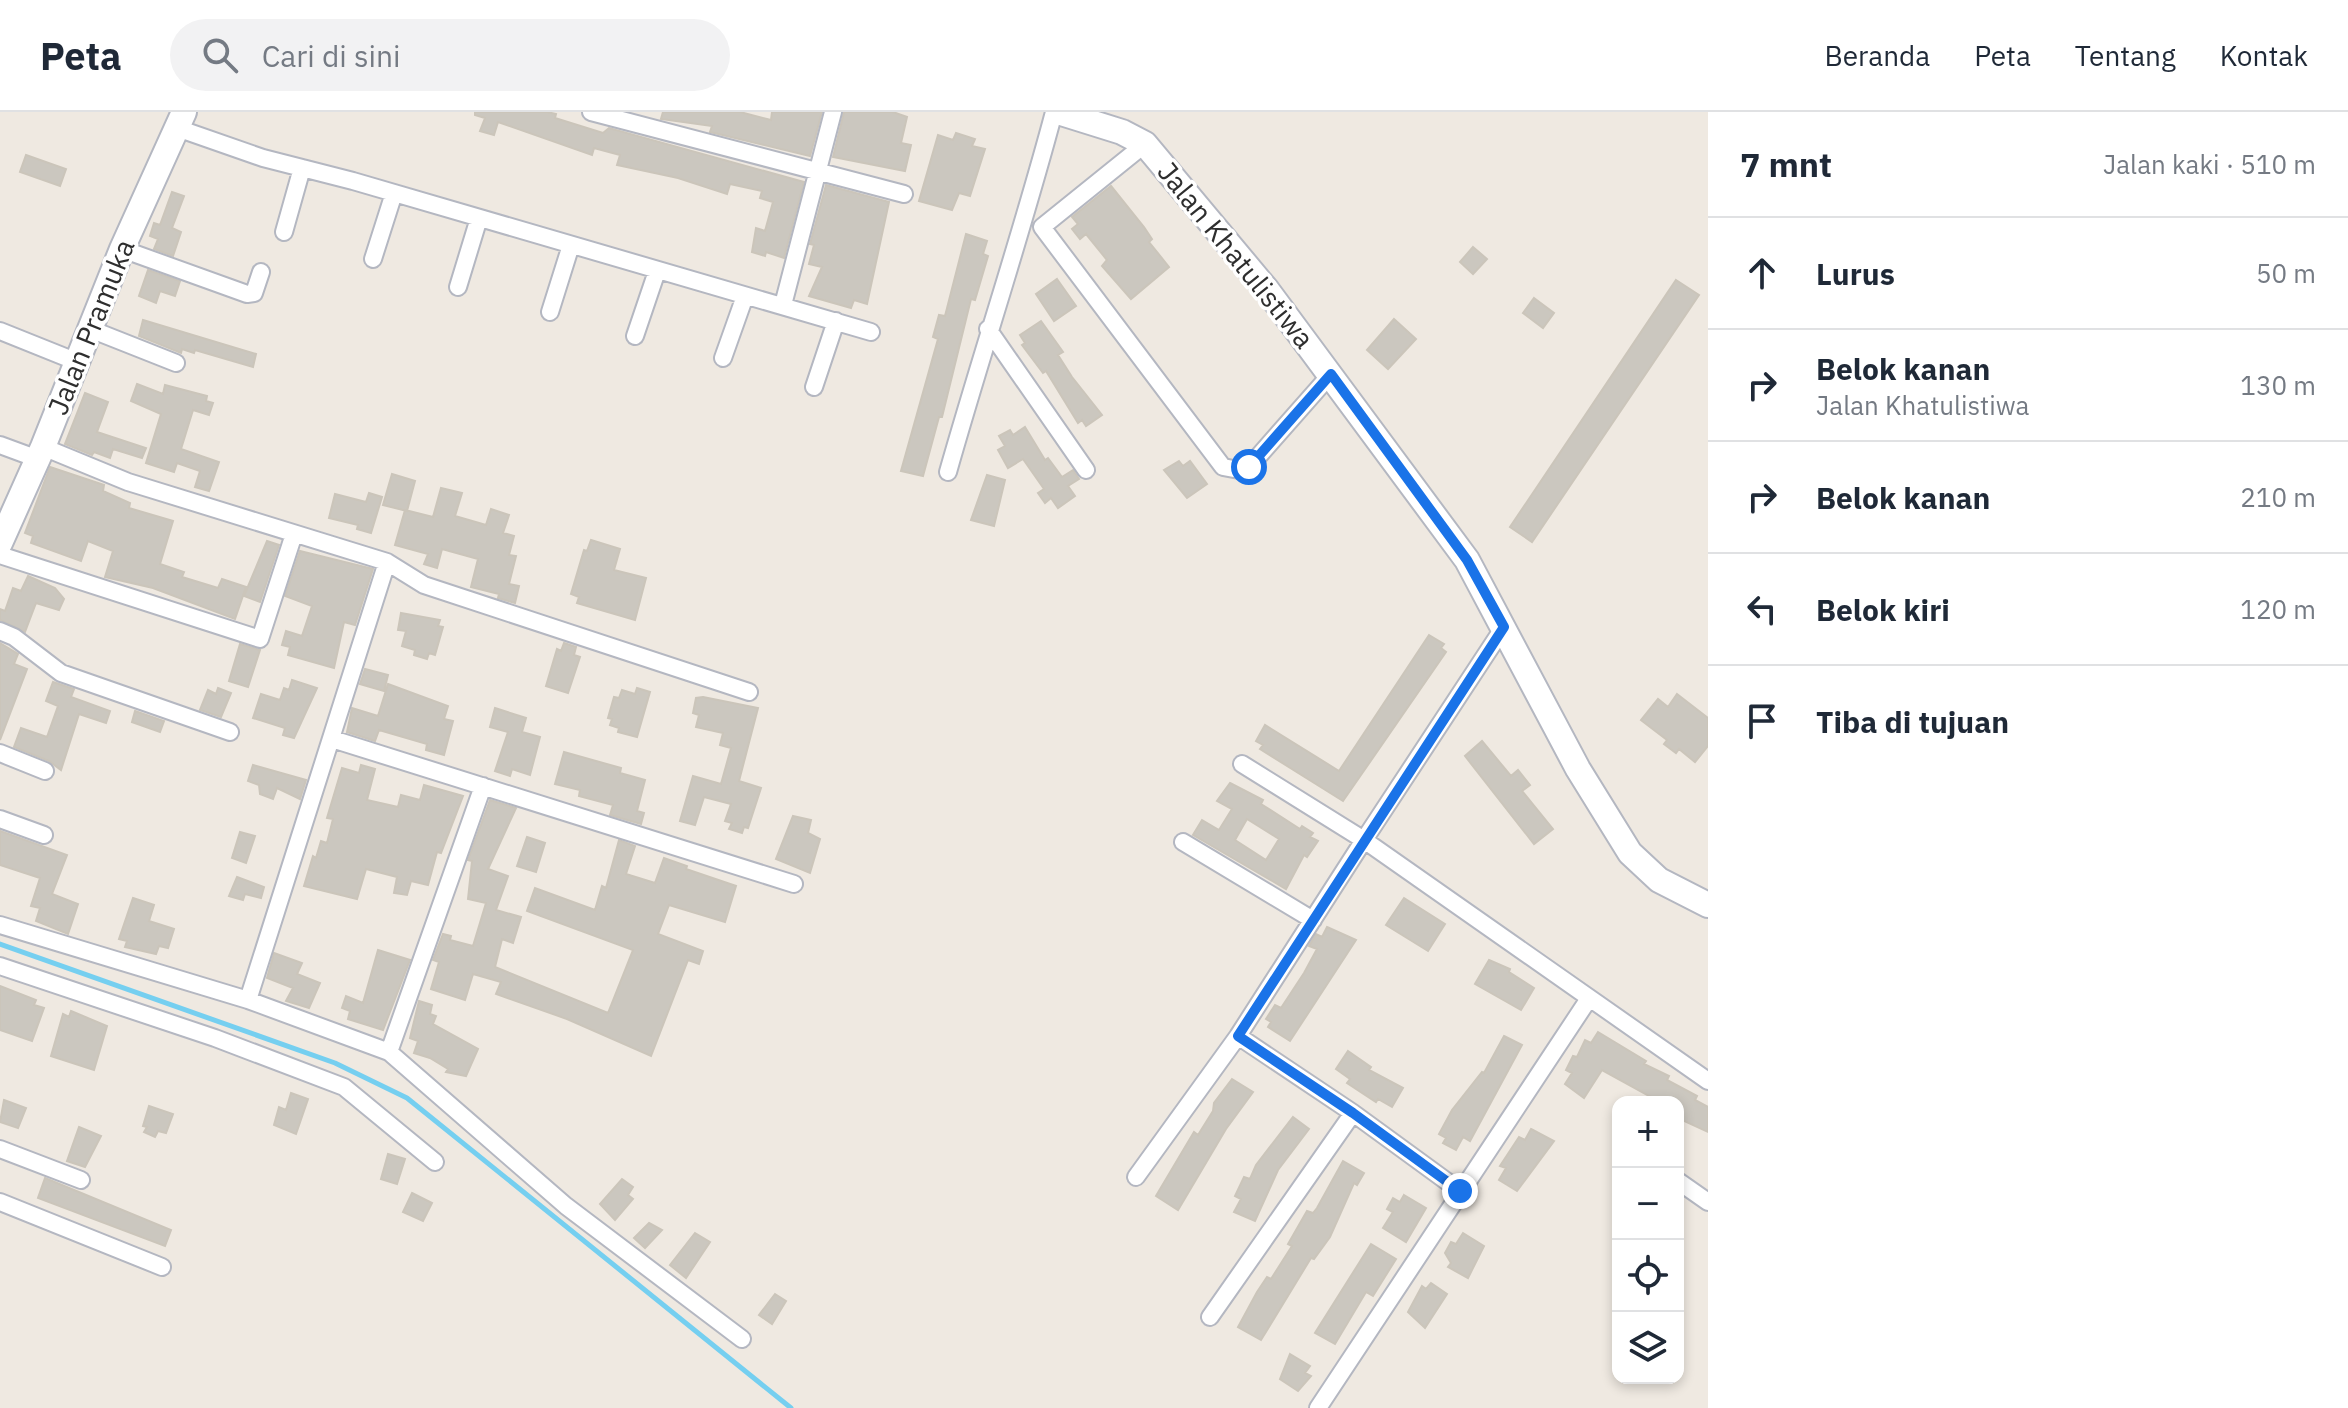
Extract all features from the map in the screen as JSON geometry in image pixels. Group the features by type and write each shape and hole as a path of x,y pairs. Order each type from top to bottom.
{"street":[{"path":"591,112 904,194"},
{"path":"783,305 833,112"},
{"path":"948,472 988,329 1023,229 1056,112"},
{"name":"Jalan Khatulistiwa","path":"1056,112 1122,132 1145,144 1267,290 1467,560 1578,769 1630,853 1659,880 1708,905"},
{"path":"180,120 302,168 871,332"},
{"name":"Jalan Pramuka","path":"0,543 40,453 122,249 180,120"},
{"path":"1023,229 1042,227 1145,144"},
{"path":"284,232 302,168"},
{"path":"373,259 394,193"},
{"path":"458,287 479,218"},
{"path":"1042,227 1223,467 1239,470 1249,467 1331,374"},
{"path":"550,312 571,245"},
{"path":"122,249 247,294 254,293 261,272"},
{"path":"635,336 657,271"},
{"path":"723,358 745,296"},
{"path":"814,387 836,321"},
{"path":"90,329 176,363"},
{"path":"988,329 1086,470"},
{"path":"0,331 75,361"},
{"path":"0,445 40,453 387,562 424,585 749,692"},
{"path":"0,555 260,639 294,534"},
{"path":"248,1000 387,562"},
{"path":"1136,1177 1238,1036 1504,627"},
{"path":"0,631 14,637 61,673 230,732"},
{"path":"332,739 794,884"},
{"path":"0,753 45,771"},
{"path":"1242,764 1364,840 1461,910 1519,946 1588,1000 1708,1081"},
{"path":"389,1052 483,786"},
{"path":"0,819 44,835"},
{"path":"1183,842 1313,920"},
{"path":"0,925 248,1000 389,1052 566,1206 742,1339"},
{"path":"0,966 215,1038 344,1087 435,1162"},
{"path":"1318,1408 1588,1000"},
{"path":"1238,1036 1353,1113 1460,1191"},
{"path":"1210,1317 1353,1113"},
{"path":"0,1149 81,1180"},
{"path":"1684,1185 1708,1202"},
{"path":"0,1202 162,1267"}],"building":[{"path":"475,112 547,112 556,114 555,118 603,133 609,128 804,182 784,258 766,252 765,256 752,252 756,228 765,231 773,202 760,198 762,191 730,184 727,194 678,178 617,165 620,155 594,148 592,155 498,122 494,135 480,131 485,118 475,115"},
{"path":"663,112 740,112 771,120 772,112 822,112 810,156 710,132 712,126 661,119"},
{"path":"844,112 893,112 907,117 901,143 911,145 905,171 833,157"},
{"path":"956,133 975,139 972,146 985,149 970,196 959,193 952,210 919,201 938,135 953,140"},
{"path":"26,155 66,169 60,186 20,172"},
{"path":"826,185 889,202 867,304 854,300 851,308 809,296 822,267 809,264 814,245 810,244"},
{"path":"1111,186 1144,227 1152,239 1149,242 1169,267 1131,299 1102,266 1107,260 1086,234 1080,239 1072,229 1078,224 1072,217"},
{"path":"172,192 184,196 172,228 181,232 173,256 154,249 158,239 150,236 154,223 160,225"},
{"path":"966,234 987,241 983,254 988,256 975,300 971,299 942,417 939,417 923,476 901,471 938,339 933,337 939,315 945,316"},
{"path":"1473,247 1487,259 1473,274 1460,262"},
{"path":"148,270 180,281 175,296 160,291 156,303 139,296"},
{"path":"1057,279 1076,306 1054,321 1036,294"},
{"path":"1676,280 1699,295 1532,542 1510,527"},
{"path":"1534,298 1554,313 1543,328 1523,313"},
{"path":"1394,319 1416,339 1388,369 1367,350"},
{"path":"143,320 256,354 253,367 195,350 194,353 182,349 181,353 139,336"},
{"path":"1041,321 1063,352 1058,355 1072,377 1102,415 1086,426 1082,420 1078,423 1046,371 1043,373 1022,345 1025,343 1020,335"},
{"path":"137,384 163,394 165,385 207,396 206,401 213,403 209,415 193,410 181,449 219,462 209,491 195,487 200,471 177,463 174,472 146,463 161,414 131,401"},
{"path":"85,393 108,402 97,432 146,448 142,458 113,449 110,458 94,452 92,455 65,444"},
{"path":"1025,427 1045,460 1048,458 1062,477 1073,470 1079,479 1068,486 1075,496 1058,508 1051,498 1045,503 1038,493 1044,489 1023,459 1008,468 998,450 1005,446 999,436 1010,430 1013,435"},
{"path":"1179,461 1183,466 1190,461 1207,484 1187,498 1164,470"},
{"path":"50,467 104,485 103,491 130,503 129,508 173,521 160,564 184,572 182,577 218,588 222,579 246,587 235,619 153,588 105,577 113,551 88,541 81,561 31,543 33,536 25,533"},
{"path":"392,474 415,481 407,511 383,505"},
{"path":"987,475 1005,480 994,526 971,520"},
{"path":"441,488 462,493 455,516 486,525 491,509 509,515 503,533 514,536 509,555 516,556 509,584 519,586 515,603 498,598 499,594 471,587 478,559 442,549 437,568 424,564 428,554 395,545 405,510 433,517"},
{"path":"369,493 382,497 371,533 357,529 358,525 329,518 335,494 366,502"},
{"path":"591,540 620,549 614,570 646,578 635,620 577,603 579,597 571,594 584,550 587,551"},
{"path":"267,541 279,545 260,602 244,596"},
{"path":"300,551 373,569 355,625 344,622 334,668 288,655 290,647 282,645 286,631 302,636 312,606 285,596"},
{"path":"28,576 55,588 64,599 59,610 36,603 25,632 0,620 0,609 5,611 13,588 21,591"},
{"path":"401,613 440,620 438,626 443,627 435,655 429,653 427,659 414,655 415,650 402,646 406,631 398,630"},
{"path":"1429,635 1444,644 1441,648 1446,652 1343,801 1260,749 1263,745 1256,741 1265,725 1339,771"},
{"path":"0,643 18,654 14,664 27,669 0,740"},
{"path":"564,643 576,647 574,655 580,657 568,693 546,686 557,649 561,651"},
{"path":"240,644 260,650 248,687 229,681"},
{"path":"365,669 388,675 384,691 360,684"},
{"path":"292,680 317,688 294,738 283,735 285,728 253,718 261,694 280,700 284,688 289,690"},
{"path":"53,682 74,689 71,697 110,711 106,723 79,714 61,770 49,761 14,747 21,728 47,737 58,706 46,701"},
{"path":"388,684 448,706 444,719 453,721 444,755 426,750 427,744 379,730 375,741 347,732 352,708 378,716"},
{"path":"218,688 231,693 221,717 200,710 208,690 216,694"},
{"path":"637,688 650,692 637,737 618,732 619,728 610,725 612,719 608,718 614,697 619,698 622,690 635,694"},
{"path":"1677,694 1708,718 1708,746 1695,762 1679,749 1676,753 1664,744 1667,740 1641,720 1658,699 1668,707"},
{"path":"696,698 758,708 739,781 761,788 748,828 744,827 742,833 729,829 732,823 725,821 731,804 704,797 695,825 680,821 693,776 721,784 731,748 720,745 723,733 696,727 699,715 693,713"},
{"path":"495,708 526,718 522,732 540,737 530,775 512,769 510,776 495,771 508,732 490,727"},
{"path":"135,711 164,721 160,732 132,722"},
{"path":"1482,741 1511,776 1518,770 1530,785 1522,791 1553,829 1534,844 1465,756"},
{"path":"564,752 621,768 620,773 645,780 637,811 644,813 641,824 610,815 613,805 579,796 580,790 555,784"},
{"path":"253,765 306,780 300,799 277,788 273,799 260,794 259,785 248,781"},
{"path":"361,765 375,769 367,800 398,807 401,795 420,800 424,785 463,796 441,853 437,852 428,885 411,881 407,895 394,893 397,877 366,869 357,899 304,886 321,841 327,843 333,819 327,818 342,768 359,773"},
{"path":"1230,783 1263,800 1261,804 1300,829 1302,826 1313,833 1310,837 1318,841 1307,857 1304,855 1286,889 1193,835 1202,820 1219,830 1232,809 1217,801","holes":["1247,819 1279,839 1266,860 1235,840"]},
{"path":"490,800 516,808 488,869 508,876 496,910 521,917 513,943 502,939 495,967 608,1013 633,950 527,911 535,888 595,910 602,886 606,888 619,840 635,846 626,874 655,883 664,858 736,886 725,922 669,905 658,934 703,951 699,964 688,960 651,1056 567,1019 496,994 501,982 473,974 465,1000 431,989 439,962 433,960 443,934 451,936 450,940 473,946 486,903 468,899 472,861 468,860"},
{"path":"793,816 811,820 808,833 820,839 810,873 776,859"},
{"path":"0,831 67,855 52,894 78,904 68,934 36,921 40,908 31,906 40,878 0,865"},
{"path":"240,832 255,836 246,863 232,858"},
{"path":"527,837 545,843 536,872 517,866"},
{"path":"237,877 264,887 261,898 245,894 243,900 229,896"},
{"path":"133,898 154,905 149,921 174,929 168,948 159,946 156,954 125,947 127,941 119,939"},
{"path":"1404,898 1445,924 1428,951 1386,925"},
{"path":"1327,927 1356,940 1290,1041 1268,1027 1271,1022 1266,1019 1275,1005 1281,1008 1317,949 1309,946 1316,934 1322,937"},
{"path":"378,950 410,960 383,1030 348,1019 350,1011 342,1008 346,996 363,1003"},
{"path":"274,953 302,963 297,974 320,983 309,1008 286,1001 293,988 267,978"},
{"path":"1489,960 1510,969 1509,972 1534,988 1521,1010 1475,984"},
{"path":"0,986 36,1000 34,1005 44,1008 32,1041 0,1030"},
{"path":"419,1001 432,1005 430,1014 436,1016 433,1024 478,1049 466,1076 446,1072 448,1069 430,1058 414,1053 418,1041 410,1038"},
{"path":"71,1011 107,1026 94,1070 51,1056 63,1014 69,1017"},
{"path":"1598,1032 1646,1061 1644,1064 1669,1076 1667,1080 1697,1096 1695,1100 1708,1107 1708,1132 1684,1121 1684,1096 1649,1096 1602,1070 1584,1098 1565,1084 1572,1073 1566,1070 1573,1056 1577,1057 1585,1040 1591,1043"},
{"path":"1504,1036 1522,1045 1470,1141 1463,1137 1456,1150 1443,1143 1446,1138 1439,1134 1452,1110 1484,1073"},
{"path":"1348,1051 1371,1067 1369,1070 1403,1088 1392,1107 1378,1099 1376,1102 1347,1083 1350,1079 1336,1069"},
{"path":"1232,1079 1253,1092 1226,1129 1178,1210 1156,1196 1194,1132 1198,1135 1213,1111 1214,1103"},
{"path":"291,1093 308,1099 296,1134 274,1125 279,1107 286,1110"},
{"path":"4,1100 26,1108 18,1128 0,1122"},
{"path":"149,1106 173,1114 166,1133 158,1131 155,1137 144,1132"},
{"path":"1293,1117 1309,1129 1278,1170 1255,1221 1234,1212 1241,1199 1235,1196 1244,1177 1250,1179 1256,1165"},
{"path":"79,1127 101,1136 85,1167 67,1161"},
{"path":"1531,1129 1554,1141 1517,1191 1499,1180 1506,1168 1500,1166 1519,1137 1525,1140"},
{"path":"388,1154 405,1159 397,1184 381,1179"},
{"path":"1343,1161 1364,1173 1357,1185 1354,1183 1330,1237 1314,1259 1311,1258 1261,1340 1238,1327 1267,1277 1271,1279 1292,1246 1288,1244 1307,1211 1313,1213 1317,1208"},
{"path":"45,1178 171,1230 165,1246 38,1198"},
{"path":"622,1179 633,1187 628,1195 633,1199 615,1220 600,1204"},
{"path":"412,1193 432,1203 423,1221 403,1212"},
{"path":"1404,1195 1426,1208 1406,1242 1383,1228 1393,1212 1387,1209 1393,1198 1400,1202"},
{"path":"649,1223 662,1230 645,1248 634,1238"},
{"path":"695,1233 710,1242 686,1278 670,1265"},
{"path":"1463,1233 1484,1246 1468,1278 1448,1267 1451,1263 1445,1253 1451,1242 1456,1244"},
{"path":"1371,1244 1396,1259 1373,1296 1366,1292 1335,1344 1315,1333"},
{"path":"1431,1283 1447,1294 1425,1328 1408,1312 1422,1286 1426,1289"},
{"path":"775,1294 786,1301 772,1324 759,1315"},
{"path":"1290,1354 1310,1366 1305,1373 1311,1376 1298,1391 1280,1379"}],"waterway":[{"path":"0,944 335,1063 407,1098 791,1408"}],"route":[{"path":"1249,467 1331,374 1467,560 1504,627 1238,1036 1353,1113 1460,1191"}]}
